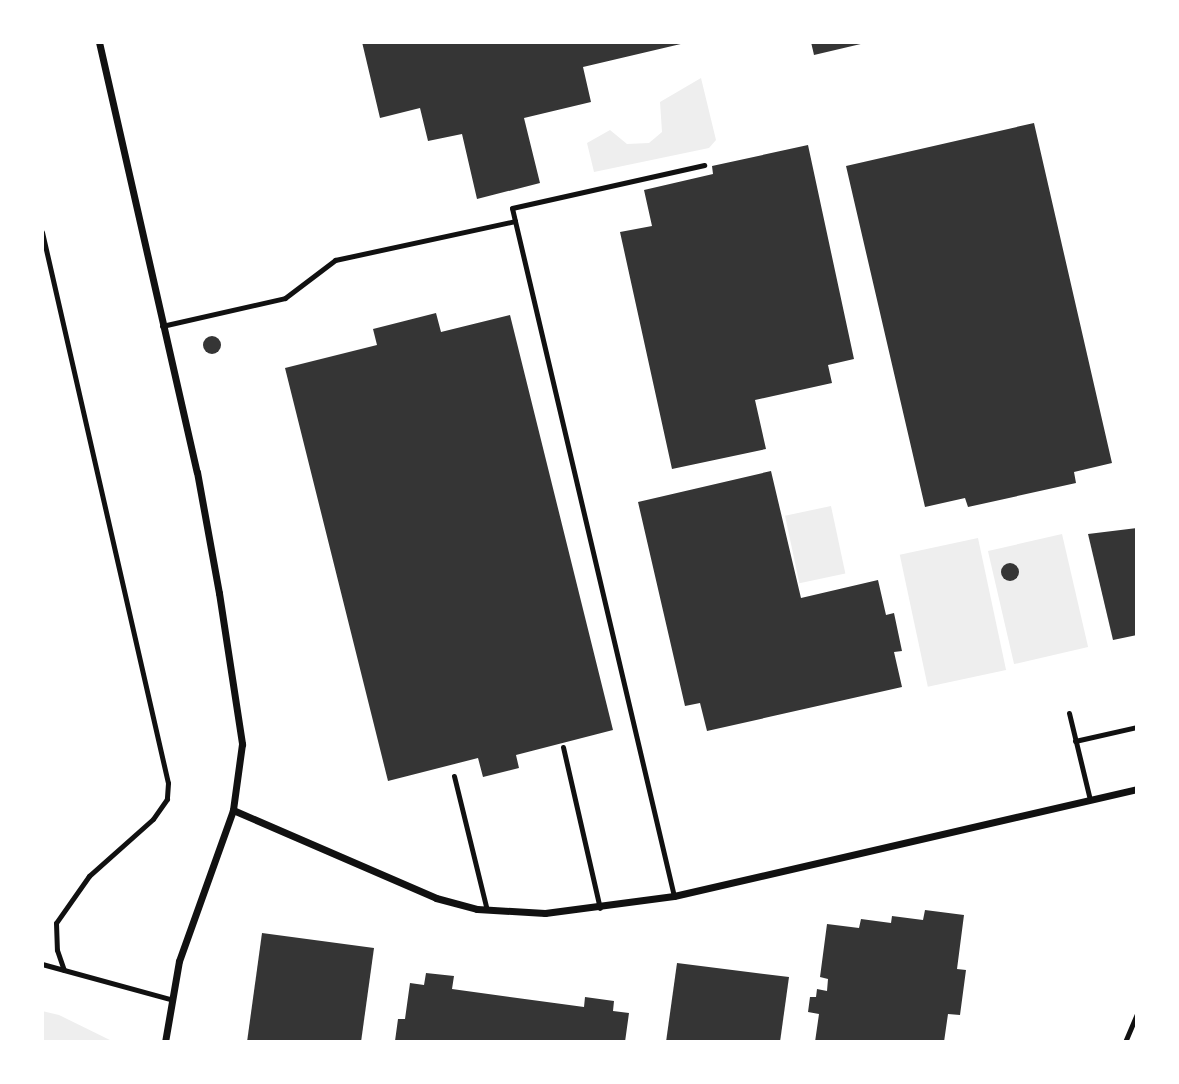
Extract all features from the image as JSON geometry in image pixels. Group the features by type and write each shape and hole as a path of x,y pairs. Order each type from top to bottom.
{"street":[{"path":"99,42 197,472 241,724 242,762 233,810 202,891 170,999 165,1042"},
{"path":"233,810 397,884 487,910 534,913 600,908 674,897 1137,789"}],"lane":[{"path":"674,897 512,208 704,165"},
{"path":"162,326 285,298 335,260 515,220"},
{"path":"42,232 168,783 167,799 153,819 89,876 56,923 57,950 64,970"},
{"path":"1069,713 1090,800"},
{"path":"1075,741 1137,727"},
{"path":"563,747 600,908"},
{"path":"454,776 487,910"},
{"path":"42,964 170,999"},
{"path":"1125,1042 1137,1014"}],"shaded area":[{"path":"701,78 716,140 709,148 594,172 587,143 610,130 627,144 649,143 662,132 660,102"},
{"path":"831,506 845,573 799,583 785,516"},
{"path":"1062,534 1088,647 1014,664 988,551"},
{"path":"978,538 1006,670 928,687 900,555"},
{"path":"42,1011 59,1015 114,1042 42,1042"}],"building":[{"path":"362,42 685,43 583,67 591,102 524,118 540,183 477,199 462,134 428,141 420,108 380,118"},
{"path":"811,42 865,42 865,43 814,55"},
{"path":"1034,123 1112,463 1074,472 1076,483 968,507 965,498 925,507 846,166"},
{"path":"808,145 854,359 828,365 832,383 755,400 766,449 672,469 620,232 652,226 644,190 713,174 712,166"},
{"path":"436,313 441,332 510,315 613,730 516,755 519,768 483,777 478,758 388,781 285,368 377,345 373,329"},
{"path":"212,336 218,339 221,345 218,351 212,354 206,351 203,345 206,339"},
{"path":"771,471 801,598 878,580 886,615 894,613 902,651 894,652 902,687 707,731 700,703 685,706 638,502"},
{"path":"1137,528 1137,635 1113,640 1088,534"},
{"path":"1006,563 1014,563 1019,572 1017,579 1006,581 1001,576 1001,568"},
{"path":"925,910 964,915 957,969 966,970 960,1015 948,1014 944,1042 815,1042 819,1014 808,1012 810,997 816,997 817,989 827,991 828,979 820,977 827,924 859,928 861,919 891,923 892,916 923,920"},
{"path":"262,933 374,948 361,1042 247,1042"},
{"path":"677,963 789,977 780,1042 666,1042"},
{"path":"426,973 454,976 452,989 584,1007 585,997 614,1001 613,1011 629,1013 625,1042 395,1041 398,1019 405,1019 410,983 424,985"}]}
